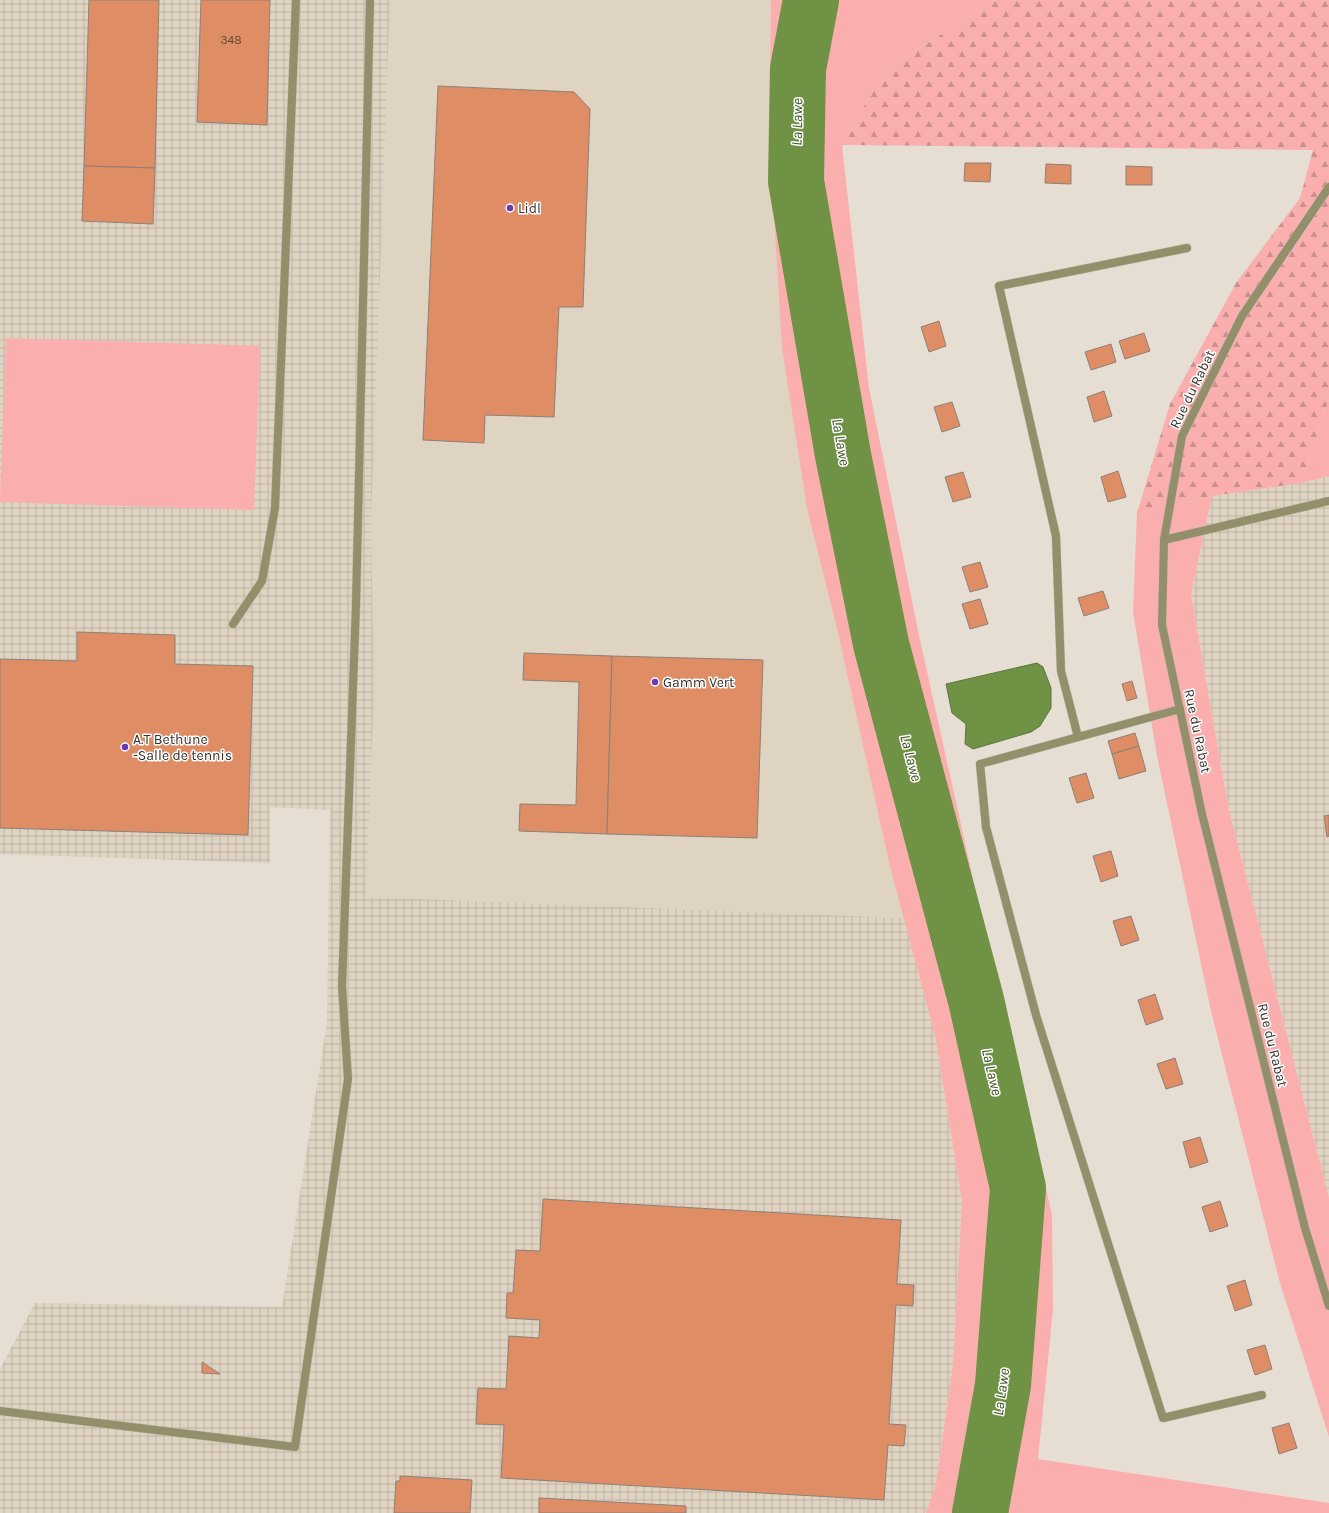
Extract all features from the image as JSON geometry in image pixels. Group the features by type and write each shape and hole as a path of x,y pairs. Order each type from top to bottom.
{"street":[{"path":"233,624 262,581 275,508 296,0"},
{"path":"0,1411 295,1446 348,1079 342,986 356,605 370,0"},
{"name":"Rue du Rabat","path":"1329,187 1242,316 1182,436 1164,540 1162,625 1202,814 1305,1228 1329,1306"},
{"path":"1078,737 1061,671 1056,536 999,286 1188,248"},
{"path":"1164,540 1329,501"},
{"path":"1180,709 980,764 986,827 1036,1014 1163,1418 1262,1395"}],"shaded area":[{"path":"0,0 390,0 371,523 374,693 366,897 904,918 935,1035 962,1201 953,1364 936,1484 926,1513 0,1513 0,1369 35,1303 282,1307 327,1023 330,810 270,807 270,863 0,854"},
{"path":"390,0 771,0 769,132 782,349 807,509 838,633 890,867 904,918 366,897 374,693 371,523"},
{"path":"1329,476 1329,1198 1228,806 1191,594 1212,496 1301,483"},
{"path":"1037,663 1043,667 1051,688 1051,708 1040,726 1031,732 973,749 965,744 966,724 952,713 946,684"}],"green space":[{"path":"771,0 995,0 884,71 842,145 869,388 920,640 985,933 1052,1214 1053,1310 1038,1459 1329,1503 1329,1513 926,1513 936,1484 953,1364 962,1201 935,1035 890,867 838,633 807,509 782,349 769,132"},
{"path":"995,0 1329,0 1329,399 1301,483 1212,496 1137,513 1170,404 1236,283 1300,198 1313,150 842,145 884,71"},
{"path":"6,338 260,346 254,510 0,502"},
{"path":"1329,399 1329,476 1301,483"},
{"path":"1212,496 1191,594 1228,806 1329,1198 1329,1437 1280,1283 1211,1011 1157,756 1133,612 1137,513"}],"building":[{"path":"89,0 159,0 155,168 84,166"},
{"path":"201,0 270,0 267,125 197,122"},
{"name":"Lidl","path":"438,86 574,92 590,109 583,307 559,307 554,417 485,415 484,443 423,440"},
{"path":"965,163 991,163 990,182 964,181"},
{"path":"1046,164 1071,165 1071,184 1045,183"},
{"path":"84,166 155,168 153,224 82,221"},
{"path":"1126,166 1152,167 1152,185 1126,185"},
{"path":"939,321 946,346 929,352 921,327"},
{"path":"1144,333 1150,351 1125,359 1119,341"},
{"path":"1111,344 1116,362 1091,370 1085,352"},
{"path":"1104,391 1112,416 1094,422 1087,397"},
{"path":"952,402 960,426 942,432 934,407"},
{"path":"1118,471 1126,497 1108,502 1101,477"},
{"path":"963,472 971,497 953,502 945,477"},
{"path":"980,562 988,587 970,592 962,567"},
{"path":"1103,591 1109,608 1084,616 1078,598"},
{"path":"980,599 988,624 970,629 962,604"},
{"name":"A.T Bethune -Salle de tennis","path":"77,632 175,635 175,664 253,666 248,835 0,828 0,659 77,661"},
{"path":"524,653 612,656 607,834 519,831 520,804 576,805 579,682 523,680"},
{"path":"612,656 763,660 757,838 607,834"},
{"path":"1132,681 1137,698 1127,701 1122,684"},
{"path":"1135,733 1139,746 1112,754 1108,741"},
{"path":"1139,746 1146,771 1119,779 1112,754"},
{"path":"1086,773 1094,798 1077,803 1069,778"},
{"path":"1329,815 1329,836 1327,837 1324,816"},
{"path":"1111,851 1118,876 1101,882 1093,856"},
{"path":"1131,916 1139,940 1121,946 1113,921"},
{"path":"1155,994 1163,1019 1146,1025 1138,1000"},
{"path":"1175,1058 1183,1084 1166,1089 1157,1064"},
{"path":"1200,1137 1208,1162 1190,1168 1183,1142"},
{"path":"543,1199 901,1220 897,1284 914,1285 913,1306 896,1305 889,1424 906,1425 904,1446 888,1445 884,1500 501,1478 504,1425 476,1424 478,1388 506,1389 509,1336 539,1338 540,1320 506,1318 507,1293 513,1293 516,1250 540,1251"},
{"path":"1220,1201 1228,1226 1210,1232 1202,1207"},
{"path":"1245,1280 1252,1305 1235,1311 1227,1286"},
{"path":"1265,1345 1272,1369 1255,1375 1247,1350"},
{"path":"202,1362 220,1374 202,1373"},
{"path":"1289,1423 1297,1448 1279,1454 1272,1428"},
{"path":"400,1476 472,1480 470,1513 394,1513 396,1481 400,1481"},
{"path":"539,1498 686,1506 686,1513 539,1513"}],"waterway":[{"name":"La Lawe","path":"811,0 798,69 796,181 843,455 881,644 976,1000 1018,1188 1003,1385 980,1513"}],"place":[{"name":"Lidl","path":"510,208"},
{"name":"Gamm Vert","path":"655,682"},
{"name":"A.T Bethune -Salle de tennis","path":"125,747"}]}
